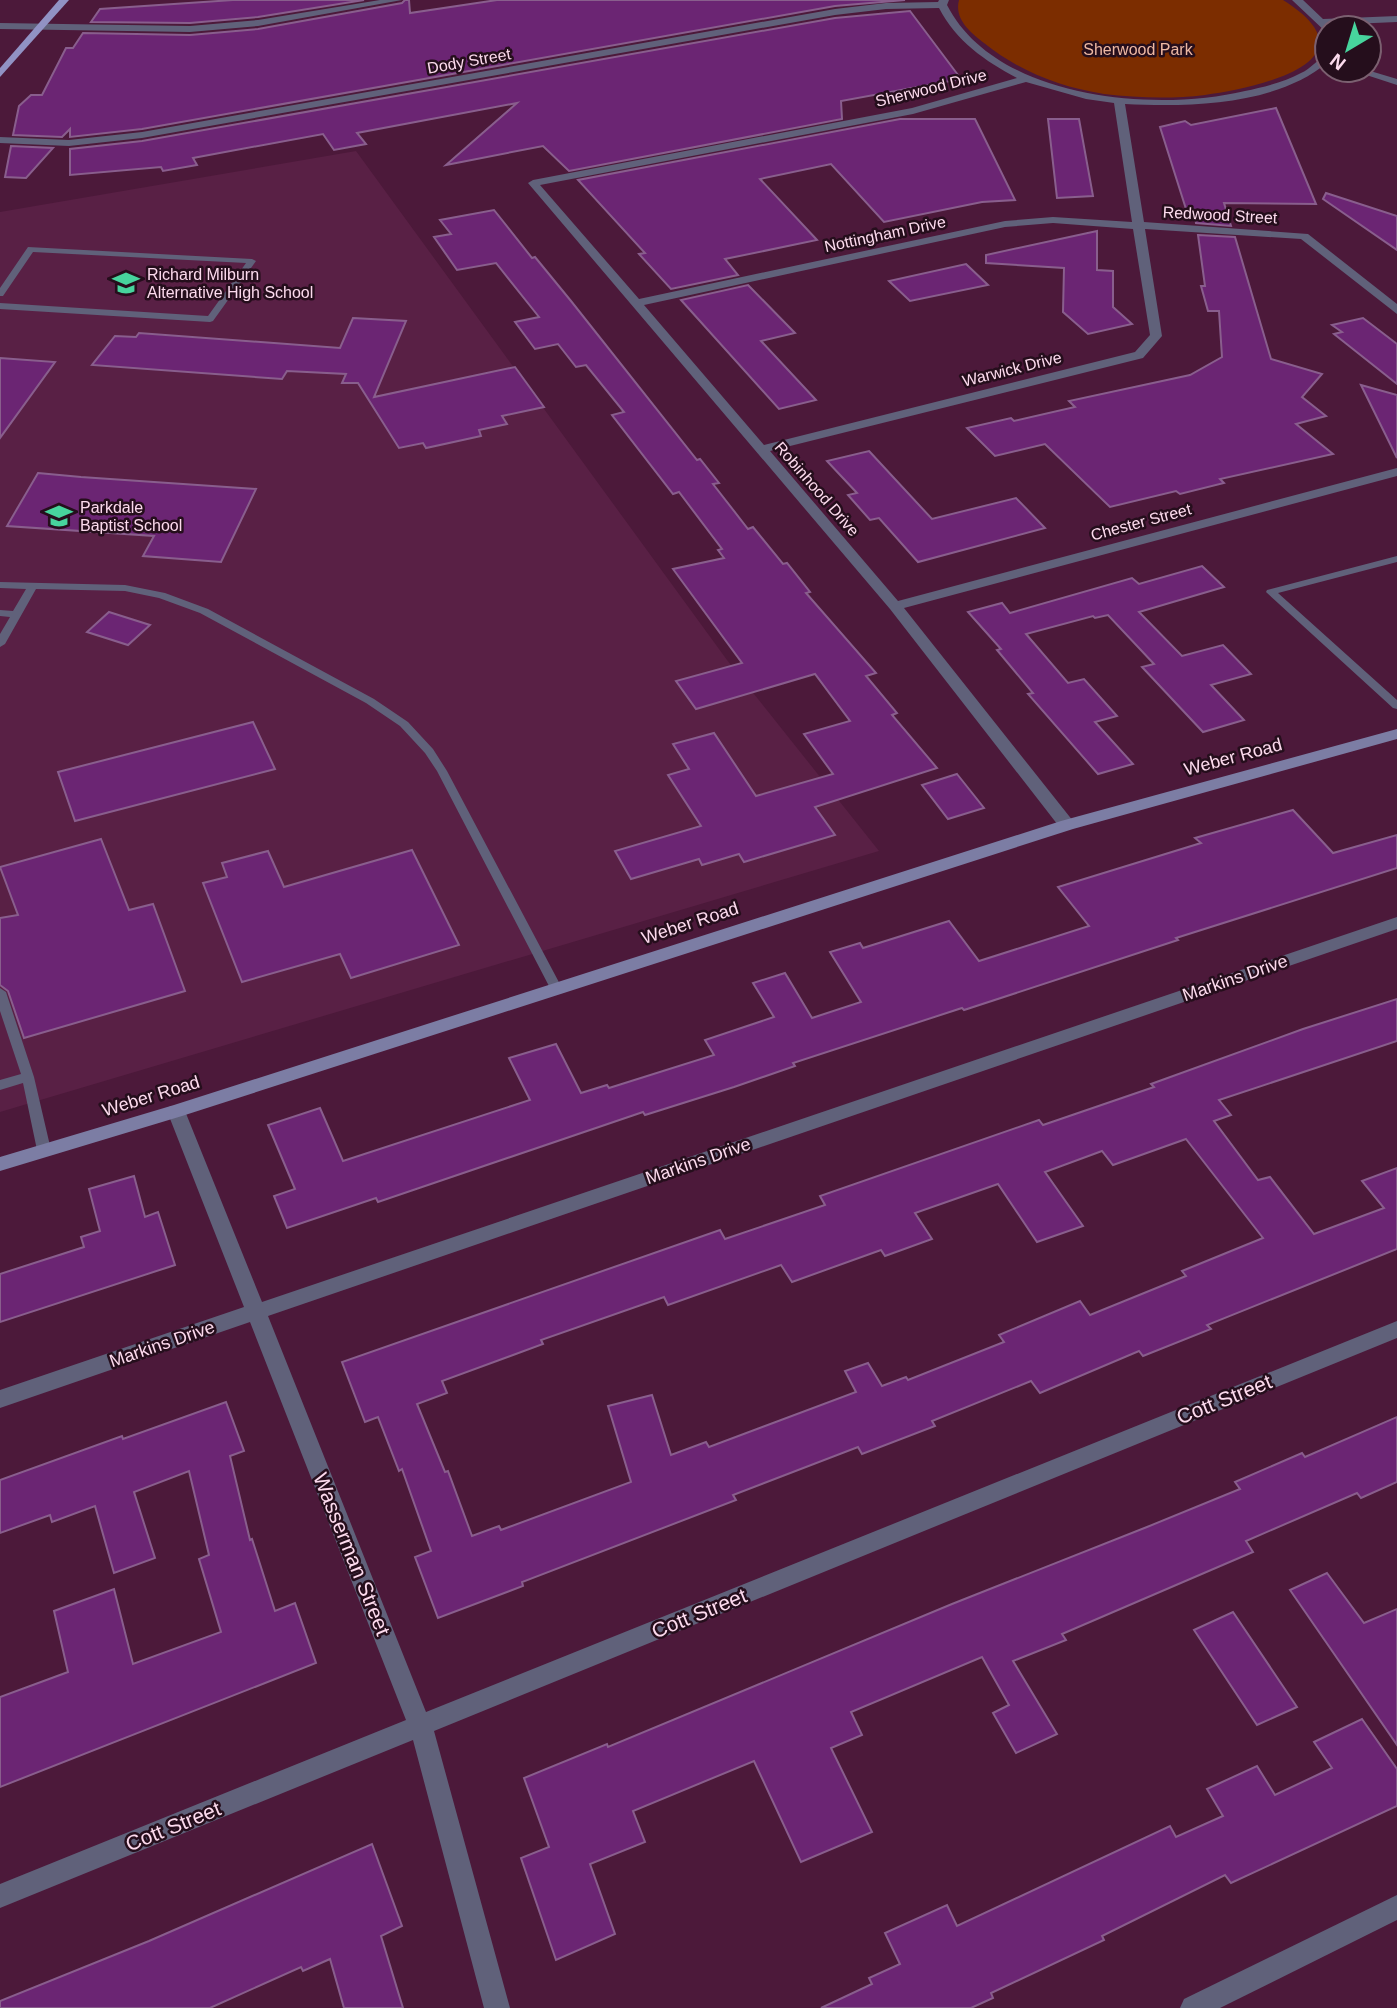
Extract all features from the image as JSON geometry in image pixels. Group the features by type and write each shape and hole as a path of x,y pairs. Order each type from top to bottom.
{"main road":[{"path":"0,74 64,0"},
{"name":"Weber Road","path":"0,1164 176,1111 1067,825 1397,734"}],"street":[{"path":"0,26 190,29 258,23 397,0"},
{"path":"1297,0 1313,15"},
{"path":"943,2 958,33 1000,65 1026,79 1055,88 1119,101 1170,103 1244,95 1306,75 1313,70"},
{"name":"Dody Street","path":"0,140 69,143 142,135 835,12 943,2"},
{"name":"Sherwood Drive","path":"533,183 913,111 1026,79"},
{"name":"Redwood Street","path":"1119,101 1141,226 1304,236 1397,310"},
{"name":"Robinhood Drive","path":"533,183 894,606 1067,825"},
{"name":"Nottingham Drive","path":"638,303 1005,224 1053,220 1141,226"},
{"name":"Warwick Drive","path":"760,450 1139,355 1156,337 1141,226"},
{"name":"Chester Street","path":"894,606 1397,472"},
{"name":"Markins Drive","path":"0,1399 1397,923"},
{"name":"Wasserman Street","path":"176,1111 421,1727 497,2008"},
{"name":"Cott Street","path":"0,1896 1397,1329"},
{"path":"1193,2008 1397,1907"}],"lane":[{"path":"0,294 3,284 31,249 252,261 210,320 0,306"},
{"path":"1397,559 1271,592 1397,706"},
{"path":"0,585 125,588 172,598 204,611 370,701 404,724 429,751 442,771 556,988"},
{"path":"0,644 33,586"},
{"path":"0,613 16,614"},
{"path":"0,992 28,1077 44,1150"},
{"path":"0,1085 28,1077"}],"shaded area":[{"path":"356,151 727,660 879,851 0,1112 0,212"}],"green space":[{"name":"Sherwood Park","path":"959,0 1283,0 1310,21 1313,27 1313,57 1300,68 1278,78 1253,86 1205,95 1142,97 1104,94 1055,82 1011,62 973,34 961,19"}],"building":[{"path":"233,0 364,0 258,17 190,23 91,22 100,9"},
{"path":"409,0 410,13 497,0 905,0 835,6 142,129 70,137 70,129 62,137 13,135 19,106 31,95 42,95 66,48 73,48 83,33 190,35 258,29 402,3"},
{"path":"910,11 961,79 841,101 842,119 569,171 543,146 446,165 517,103 357,133 366,144 334,150 323,134 193,158 197,165 163,171 161,167 70,175 70,149 142,141 835,18"},
{"path":"1276,108 1316,204 1224,203 1231,226 1196,223 1194,209 1186,209 1160,127 1185,121 1191,125"},
{"path":"900,119 975,119 1015,200 982,202 884,222 831,164 760,179 817,240 725,259 738,275 671,289 639,254 645,253 578,180"},
{"path":"1048,119 1079,119 1093,196 1057,198"},
{"path":"11,146 53,148 26,178 5,177"},
{"path":"1326,193 1397,216 1397,250 1323,199"},
{"path":"494,210 571,301 697,460 700,459 719,483 713,484 748,529 753,527 783,564 787,563 810,592 806,593 876,673 866,676 897,713 892,715 937,768 815,807 835,835 744,862 739,854 702,865 699,859 631,879 615,851 701,826 668,775 689,769 673,744 714,733 756,796 833,774 804,734 850,721 815,674 696,709 676,681 742,663 673,569 724,558 718,550 722,549 679,492 673,494 612,415 624,412 586,365 576,367 558,344 535,349 515,322 539,317 496,263 457,270 434,237 451,234 440,220"},
{"path":"1097,231 1097,270 1113,271 1113,307 1132,324 1088,334 1063,312 1064,268 986,263 986,255"},
{"path":"1198,235 1235,237 1271,359 1322,374 1302,397 1326,416 1296,424 1333,454 1220,479 1224,483 1180,494 1176,491 1110,507 1045,444 995,456 967,428 1075,407 1069,401 1190,375 1222,357 1219,311 1208,311 1201,286 1205,286"},
{"path":"966,264 988,285 910,301 889,281"},
{"path":"748,285 795,333 761,341 816,400 779,409 681,300"},
{"path":"353,318 406,321 374,397 515,367 544,407 502,416 507,424 479,430 481,436 426,448 423,443 399,448 358,383 342,383 346,374 287,371 282,379 92,365 115,336 136,337 139,333 340,348"},
{"path":"1363,318 1397,344 1397,384 1334,334 1342,332 1332,325"},
{"path":"0,358 55,362 0,438"},
{"path":"1361,385 1397,395 1397,458"},
{"path":"869,451 932,519 1016,498 1045,528 918,562 879,518 870,520 848,495 857,493 827,461"},
{"path":"38,473 256,489 221,562 143,556 154,536 7,526"},
{"path":"1202,566 1224,587 1139,612 1182,656 1223,645 1251,674 1211,685 1244,720 1203,732 1142,667 1154,664 1108,615 1095,618 1093,616 1026,634 1068,683 1084,679 1117,716 1095,722 1133,764 1098,774 1028,694 1033,693 997,650 1001,649 968,612 1002,603 1010,613 1132,578 1139,584"},
{"path":"109,612 150,625 128,645 87,632"},
{"path":"253,722 275,769 75,821 58,772"},
{"path":"957,774 984,808 948,819 922,785"},
{"path":"1293,810 1333,853 1397,835 1397,868 1176,938 1178,940 964,1010 962,1008 793,1063 795,1066 734,1087 645,1115 643,1112 378,1202 376,1198 287,1228 274,1196 295,1189 268,1125 320,1108 343,1161 530,1100 509,1058 556,1044 581,1093 607,1085 609,1088 714,1055 705,1040 774,1017 753,983 785,973 812,1018 861,1002 830,952 860,943 863,948 949,921 979,961 1089,926 1058,887 1201,843 1195,838"},
{"path":"101,839 129,910 153,904 185,991 24,1038 8,991 0,985 0,918 18,915 0,867"},
{"path":"412,850 459,945 351,978 340,954 242,982 203,883 227,877 222,863 268,851 284,887"},
{"path":"1397,999 1397,1041 1219,1100 1231,1115 1214,1121 1258,1180 1270,1177 1314,1234 1384,1208 1362,1181 1397,1168 1397,1249 1207,1325 1211,1329 1143,1356 1139,1351 1040,1393 1031,1381 932,1421 935,1426 862,1454 858,1447 733,1495 736,1500 522,1582 523,1586 438,1618 415,1557 431,1551 402,1469 399,1471 378,1417 365,1422 342,1362 720,1230 725,1239 825,1205 820,1196 1039,1120 1043,1125 1154,1087 1151,1084 1303,1029","holes":["1186,1139 1263,1238 1182,1271 1186,1276 1090,1315 1080,1301 999,1335 1004,1342 908,1380 906,1377 882,1386 868,1363 845,1371 856,1392 709,1447 706,1442 671,1455 652,1395 608,1406 631,1482 501,1530 499,1526 472,1536 448,1471 445,1472 417,1404 447,1393 442,1381 543,1344 541,1340 664,1297 668,1305 781,1265 792,1282 881,1250 885,1256 932,1239 915,1213 998,1184 1037,1242 1083,1226 1045,1172 1102,1151 1113,1165"]},
{"path":"134,1176 145,1217 158,1212 175,1265 0,1322 0,1274 84,1247 81,1237 100,1231 89,1189"},
{"path":"226,1402 244,1451 230,1456 250,1540 252,1539 275,1611 295,1603 316,1663 0,1787 0,1697 68,1672 54,1611 114,1589 133,1664 221,1632 199,1559 209,1555 189,1471 134,1492 155,1558 114,1573 95,1506 52,1522 50,1515 0,1533 0,1480"},
{"path":"1397,1417 1397,1482 1361,1498 1357,1493 1246,1541 1253,1552 1062,1634 1066,1640 1013,1661 1057,1734 1016,1753 993,1713 1009,1705 982,1657 851,1712 862,1735 831,1748 872,1832 801,1862 754,1761 633,1811 645,1842 590,1864 615,1934 556,1960 521,1858 549,1847 524,1778 607,1744 608,1747 952,1604 1240,1489 1235,1482 1302,1453 1305,1457"},
{"path":"1327,1573 1364,1623 1397,1609 1397,1745 1290,1590"},
{"path":"1233,1612 1297,1707 1257,1725 1194,1630"},
{"path":"1362,1719 1397,1769 1397,1806 1231,1883 1225,1875 1102,1936 1104,1940 991,1993 993,1998 971,2008 821,2008 872,1984 869,1978 900,1964 885,1933 947,1905 957,1926 1170,1826 1176,1837 1223,1816 1207,1789 1257,1766 1275,1795 1332,1768 1314,1742"},
{"path":"372,1844 402,1926 381,1936 403,2008 344,2008 330,1959 303,1971 301,1967 210,2008 0,2008 0,2001 149,1941"}],"place":[{"name":"Richard Milburn Alternative High School","path":"126,283"},
{"name":"Parkdale Baptist School","path":"59,516"}]}
